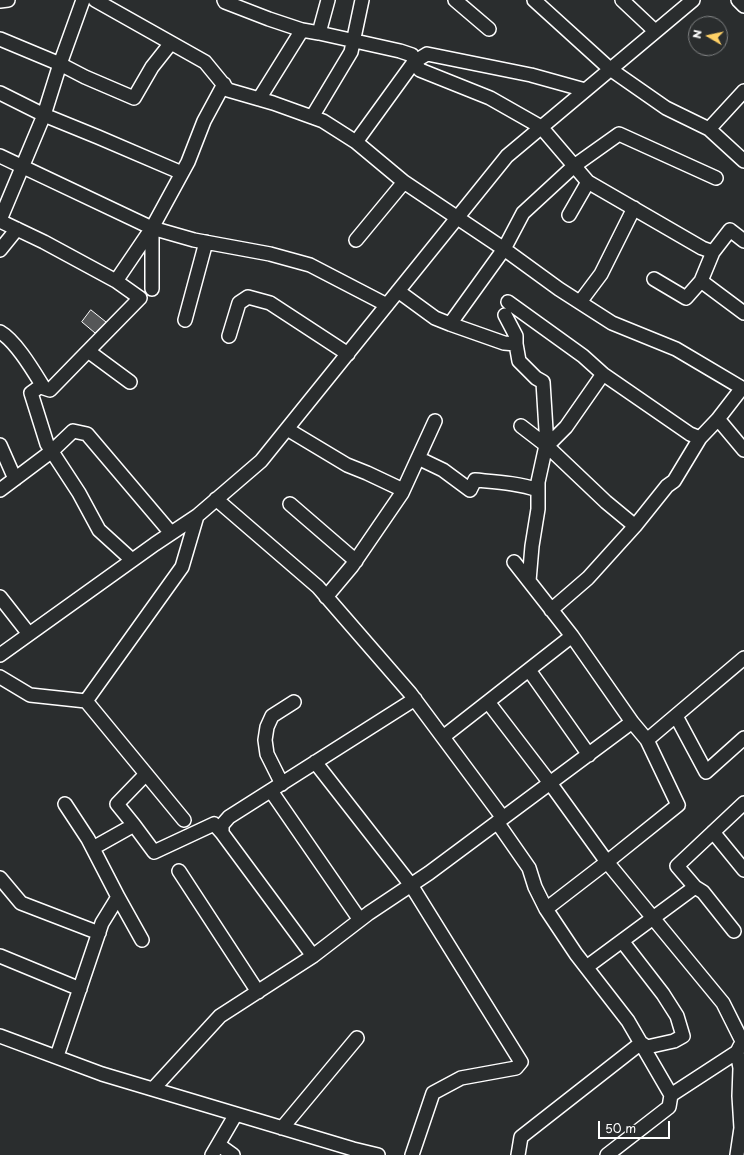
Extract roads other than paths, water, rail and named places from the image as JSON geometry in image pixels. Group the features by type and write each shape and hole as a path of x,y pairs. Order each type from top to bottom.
{"street":[{"path":"0,1 8,0"},
{"path":"0,332 6,335 28,363 44,388 50,390 140,298 116,281 0,220 44,115 60,64 83,0"},
{"path":"95,0 205,62 228,90 259,99 323,122 356,142 404,182 612,323 676,349 743,389 700,438 674,481 667,486 635,526 588,578 551,610"},
{"path":"224,0 225,2 244,10 302,30 354,40 412,55 414,62 420,70 490,98 541,127 588,182 702,248 713,252"},
{"path":"319,33 326,0"},
{"path":"312,117 351,52 362,0"},
{"path":"455,0 489,29"},
{"path":"534,0 610,69 666,108 709,129 743,157"},
{"path":"622,0 655,31"},
{"path":"0,655 170,533 197,516 262,461 507,156 692,0"},
{"path":"738,0 744,6"},
{"path":"259,99 302,30"},
{"path":"0,39 60,64 85,77 134,98 152,67 171,43"},
{"path":"356,142 414,62 427,54 531,75 585,90"},
{"path":"116,281 152,228 188,162 204,121 224,84"},
{"path":"709,129 744,91"},
{"path":"0,93 44,115 98,136 182,173"},
{"path":"450,324 504,249 523,213 574,166 619,134 716,178"},
{"path":"0,156 152,228 206,242 270,254 310,265 387,305"},
{"path":"356,240 404,182"},
{"path":"570,215 588,182"},
{"path":"580,302 601,274 634,208"},
{"path":"152,228 152,289"},
{"path":"0,250 18,229"},
{"path":"654,279 686,298 701,281 713,252 730,230 744,241"},
{"path":"185,320 206,242"},
{"path":"701,281 744,313"},
{"path":"398,291 435,318 504,343 516,344"},
{"path":"228,336 239,303 248,297 270,303 348,354"},
{"path":"508,302 583,356 603,374 690,434 700,438"},
{"path":"505,315 516,336 519,361 536,378 543,382 547,446"},
{"path":"88,351 130,382"},
{"path":"529,582 532,546 538,509 540,467 543,454 547,446 566,427 603,374"},
{"path":"42,385 31,393 47,444 79,493 99,530 132,560"},
{"path":"718,419 744,450"},
{"path":"326,596 356,561 403,490 435,421"},
{"path":"521,426 547,446 606,502 635,526"},
{"path":"287,429 347,465 403,490"},
{"path":"0,490 52,452 73,431 87,434 170,533"},
{"path":"0,445 15,479"},
{"path":"418,458 443,470 470,490 475,480 510,483 538,490"},
{"path":"216,499 318,587 415,699 500,820 529,868 535,887 546,908 576,954 628,1021 671,1095 669,1107 607,1155"},
{"path":"290,504 356,561"},
{"path":"86,701 182,567 197,516"},
{"path":"514,562 572,636 632,722 647,740 678,805 607,862 546,908"},
{"path":"0,597 29,634"},
{"path":"443,737 572,636"},
{"path":"647,740 744,658"},
{"path":"529,670 589,755"},
{"path":"0,677 30,694 86,701 184,820"},
{"path":"222,833 222,825 229,817 415,699"},
{"path":"294,702 272,716 267,727 265,740 267,754 276,787 360,920"},
{"path":"488,702 550,783 607,862 723,1003 741,1044 742,1072 739,1096 741,1128 737,1155"},
{"path":"676,716 706,772 744,738"},
{"path":"153,1089 220,1016 313,956 369,913 429,873 632,722"},
{"path":"315,762 411,885 521,1062 516,1068 461,1078 433,1093 412,1155"},
{"path":"146,774 117,804 154,852 214,824 313,956"},
{"path":"734,931 702,892 695,887 677,866 744,803"},
{"path":"64,804 88,839 142,940"},
{"path":"93,848 134,825"},
{"path":"713,832 744,870"},
{"path":"179,871 258,992"},
{"path":"0,878 21,903 98,933"},
{"path":"592,963 695,887"},
{"path":"57,1056 98,933 102,923 118,897"},
{"path":"622,942 663,994 677,1016 683,1036 674,1041 647,1047 641,1043"},
{"path":"0,956 80,989"},
{"path":"0,1036 102,1074 378,1155"},
{"path":"282,1128 357,1038"},
{"path":"518,1155 521,1137 641,1043"},
{"path":"671,1095 741,1044"},
{"path":"233,1155 215,1150 236,1114"}]}
